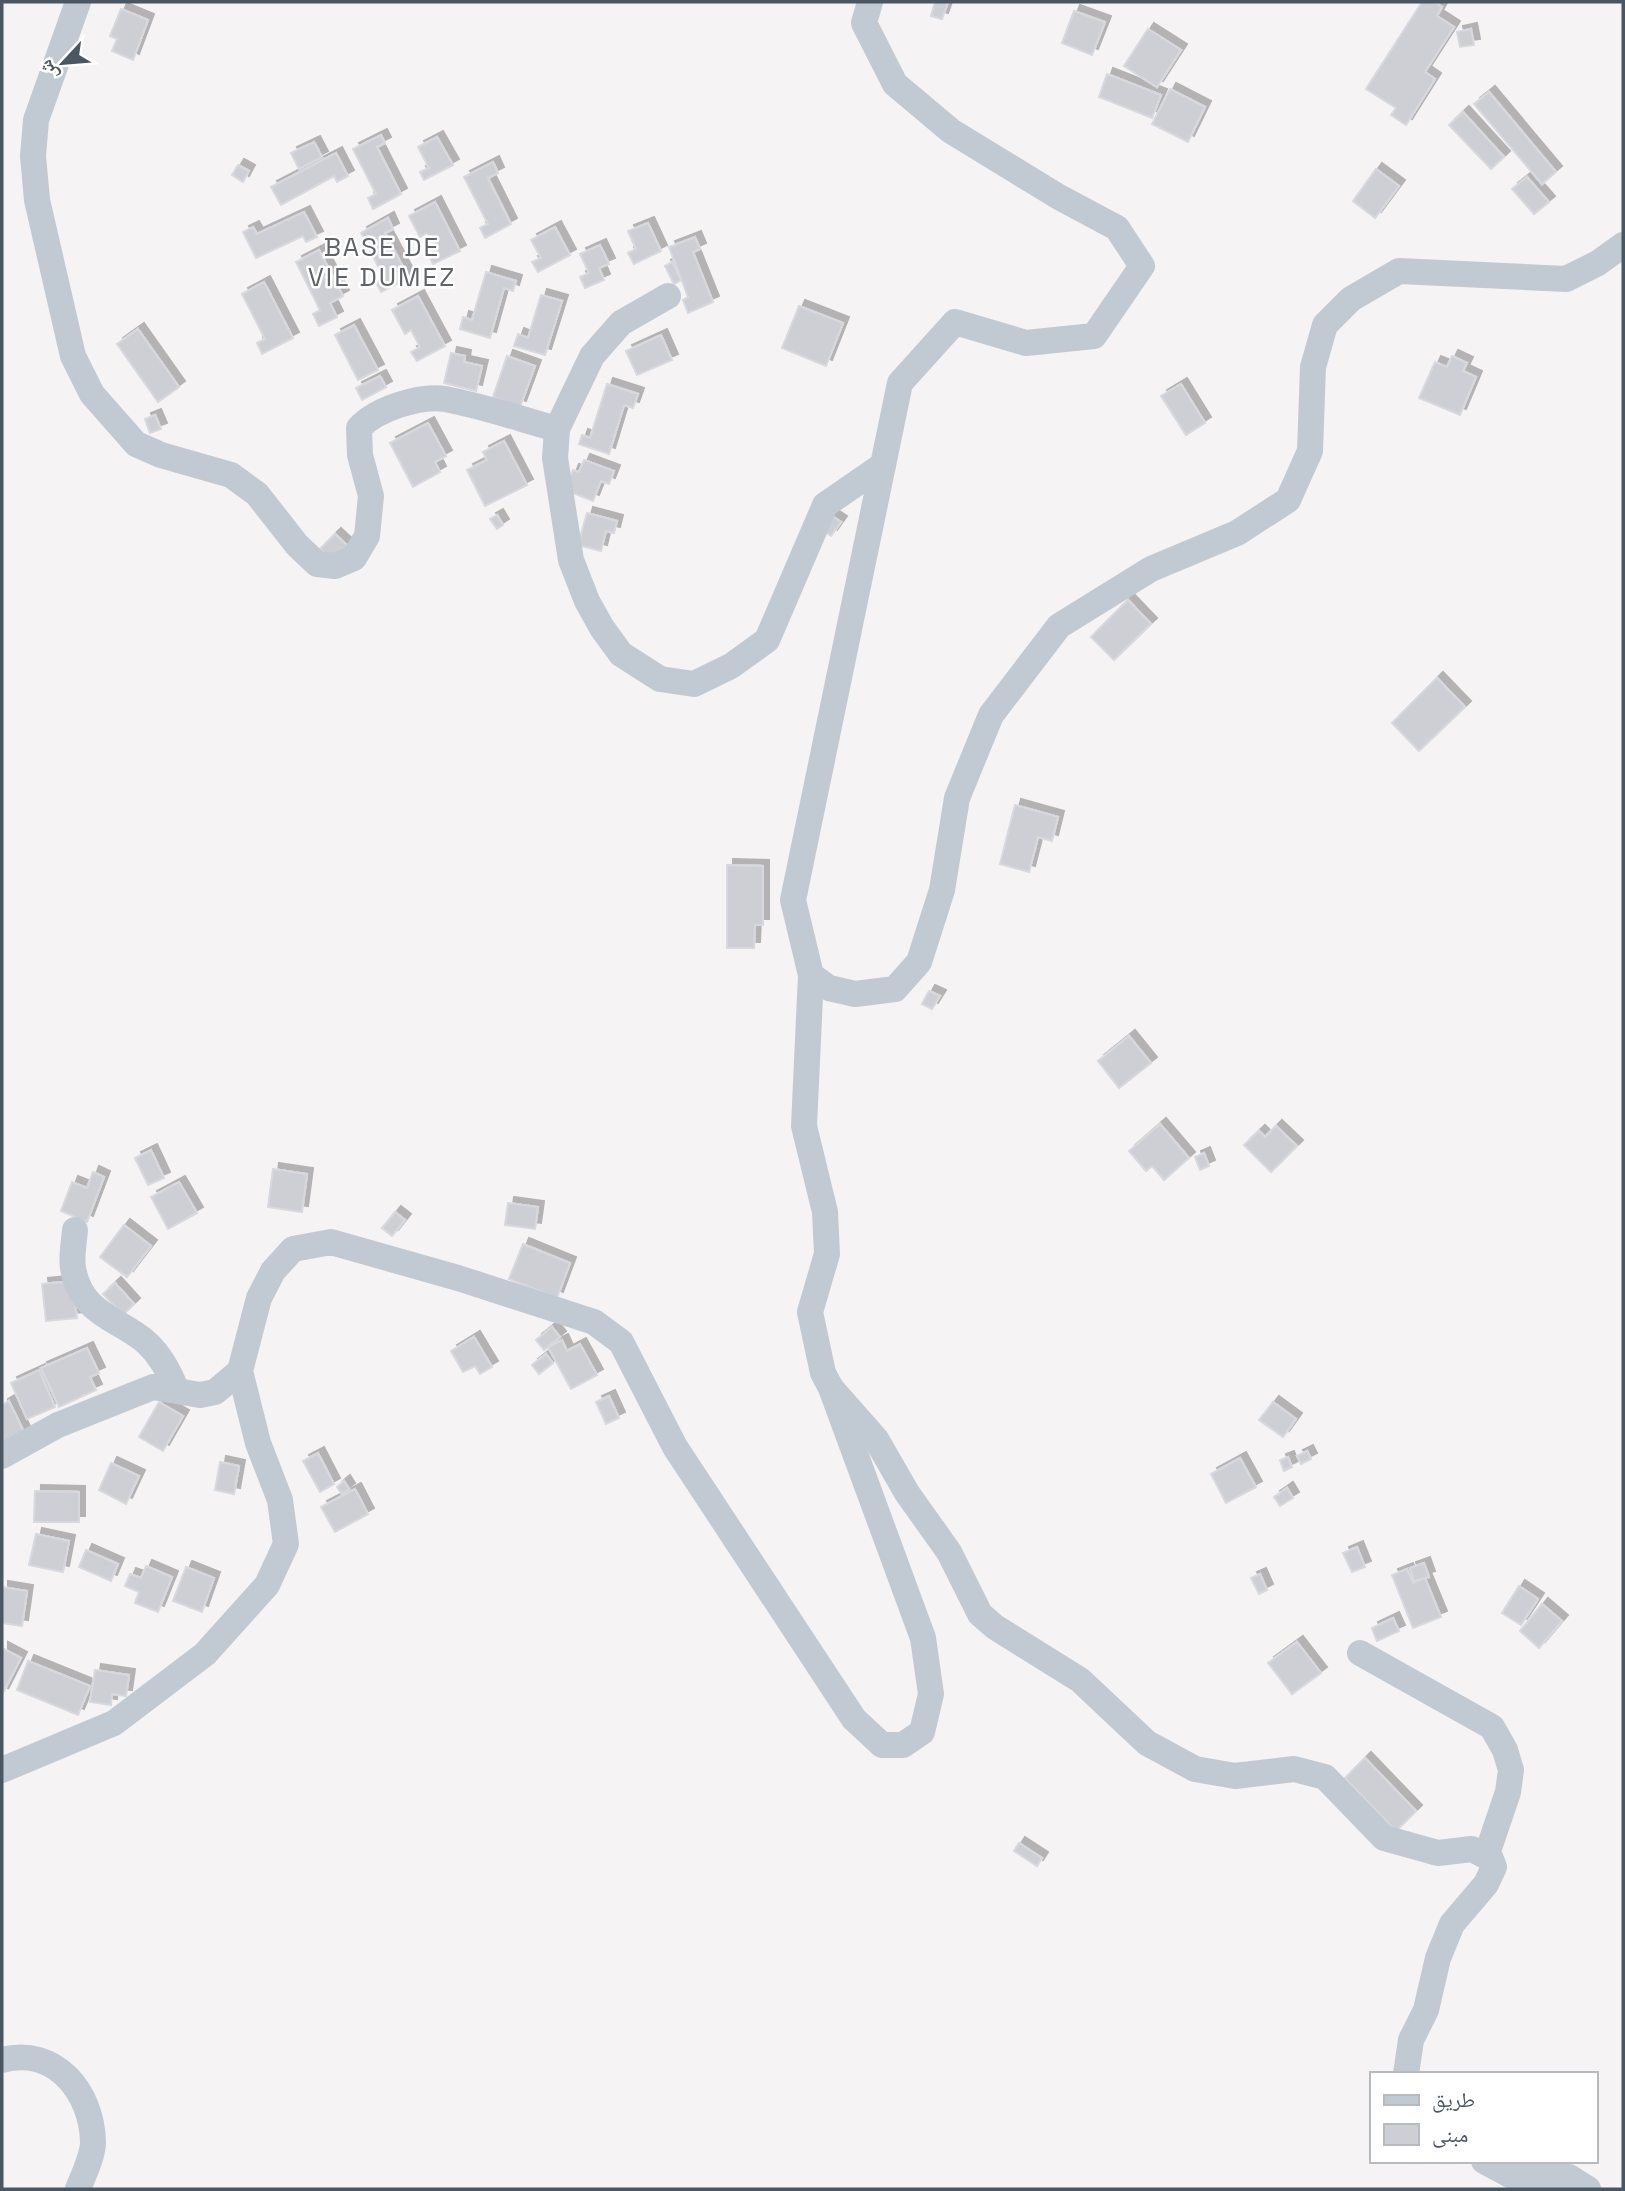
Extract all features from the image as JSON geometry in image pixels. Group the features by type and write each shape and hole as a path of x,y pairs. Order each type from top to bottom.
{"street":[{"path":"78,2 36,120 33,156 37,200 73,356 92,394 136,443 161,455 231,475 257,494 297,545 317,564 335,566 354,558 367,536 371,496 359,442 359,428 366,420 381,412 420,401 443,399 557,429"},
{"path":"2,1770 114,1723 205,1654 267,1585 286,1544 280,1500 258,1443 240,1371 259,1298 274,1271 293,1249 331,1242 458,1278 594,1322 621,1342 675,1447 854,1719 881,1745 903,1745 922,1732 931,1694 923,1638 831,1388 822,1373 810,1312 827,1254 825,1212 804,1126 811,975 793,900 900,383 955,322 1026,344 1094,336 1142,266 1117,228 1059,197 951,131 895,84 864,23 870,2"},
{"path":"811,975 829,988 855,994 895,989 919,962 942,890 957,798 991,715 1059,626 1151,569 1237,533 1287,500 1310,451 1313,368 1325,325 1351,299 1399,271 1566,279 1598,263 1623,245"},
{"path":"668,296 621,323 592,356 557,429 555,458 571,560 587,601 621,654 660,679 694,684 731,666 767,640 825,505 883,465"},
{"path":"75,1230 73,1269 86,1297 104,1318 146,1342 168,1367 176,1389"},
{"path":"2,1456 58,1425 153,1387 200,1395 215,1392 240,1371"},
{"path":"831,1388 876,1438 907,1493 949,1552 980,1614 995,1627 1080,1680 1147,1743 1195,1769 1236,1776 1294,1769 1325,1777 1384,1838 1438,1853 1472,1849 1486,1854 1494,1867 1486,1884 1452,1924 1438,1958 1426,2010 1411,2040 1406,2072"},
{"path":"1360,1653 1492,1727 1506,1750 1511,1770 1507,1792 1486,1854"},
{"path":"2,2060 31,2056 78,2087 88,2105 93,2145 78,2189"},
{"path":"1488,2163 1512,2176 1570,2176 1588,2189"}],"building":[{"path":"935,2 948,2 942,19 931,16"},
{"path":"1422,2 1435,2 1442,7 1437,16 1454,27 1425,72 1435,79 1406,125 1391,115 1396,108 1366,89"},
{"path":"121,9 148,20 133,60 112,51 117,39 110,36"},
{"path":"1074,11 1105,22 1092,55 1062,43"},
{"path":"1148,29 1181,50 1157,87 1124,66"},
{"path":"1471,29 1474,45 1460,47 1457,32"},
{"path":"1107,74 1161,95 1152,118 1099,97"},
{"path":"1170,89 1205,107 1188,142 1152,124"},
{"path":"1489,92 1556,172 1542,184 1474,104"},
{"path":"1463,112 1504,157 1491,169 1449,125"},
{"path":"381,135 385,143 377,147 401,194 373,209 368,198 376,194 353,149"},
{"path":"437,137 453,165 424,180 420,172 429,168 418,147"},
{"path":"314,142 322,157 299,169 291,153"},
{"path":"336,153 348,176 337,182 334,176 281,205 271,187"},
{"path":"493,162 498,173 488,178 511,224 485,238 480,228 488,224 464,177"},
{"path":"238,165 249,171 243,182 232,175"},
{"path":"1376,169 1399,186 1375,218 1353,201"},
{"path":"1527,177 1549,202 1534,214 1512,189"},
{"path":"435,202 460,251 433,264 428,254 436,250 427,233 420,237 409,216"},
{"path":"304,212 317,237 306,242 303,236 256,258 243,232 253,227 257,234"},
{"path":"388,218 393,229 385,233 409,278 381,292 376,282 384,278 361,233"},
{"path":"648,223 661,251 634,264 628,253 636,249 628,231"},
{"path":"555,227 570,255 538,272 532,262 541,258 531,240"},
{"path":"695,237 700,249 693,252 713,302 688,313 683,300 688,297 669,247"},
{"path":"600,245 609,264 599,268 604,280 585,288 580,277 589,273 580,254"},
{"path":"319,250 343,296 330,303 337,317 319,326 313,314 320,310 296,262"},
{"path":"672,262 681,280 674,284 665,266"},
{"path":"486,272 516,281 513,291 504,288 490,338 460,329 463,317 472,320"},
{"path":"264,282 293,338 262,354 257,343 265,339 242,294"},
{"path":"541,295 562,301 545,355 514,346 518,334 528,338"},
{"path":"418,296 445,346 417,361 411,352 420,347 411,330 405,334 392,310"},
{"path":"799,306 843,323 826,366 782,348"},
{"path":"354,325 378,370 358,380 335,335"},
{"path":"138,329 179,387 158,402 117,344"},
{"path":"661,335 672,360 637,375 626,351"},
{"path":"451,353 465,356 464,362 482,366 476,391 444,383"},
{"path":"507,356 535,366 520,407 493,397"},
{"path":"1452,356 1467,363 1463,371 1476,377 1460,415 1419,398 1435,362 1447,367"},
{"path":"380,376 386,387 362,400 356,388"},
{"path":"607,384 638,394 633,408 624,405 609,454 579,444 582,435 590,438"},
{"path":"1181,384 1205,423 1186,435 1161,396"},
{"path":"155,415 161,429 150,433 145,419"},
{"path":"428,423 446,456 435,462 440,472 413,487 390,443"},
{"path":"504,441 527,485 485,506 467,470 487,460 483,452"},
{"path":"584,460 614,471 609,484 601,481 593,501 565,490 573,470 579,472"},
{"path":"587,513 617,521 614,533 606,531 601,551 578,545"},
{"path":"497,515 503,525 497,529 490,519"},
{"path":"832,516 841,522 831,536 822,530"},
{"path":"335,534 349,547 334,562 320,549"},
{"path":"1128,600 1151,624 1114,660 1091,637"},
{"path":"1437,678 1465,707 1419,751 1392,723"},
{"path":"1015,805 1058,817 1052,841 1038,837 1029,872 1000,864"},
{"path":"727,865 763,866 763,925 755,925 754,948 727,948"},
{"path":"929,991 940,996 932,1009 922,1004"},
{"path":"1129,1036 1151,1063 1119,1088 1098,1061"},
{"path":"1160,1124 1189,1158 1164,1180 1152,1166 1146,1171 1129,1151"},
{"path":"1276,1126 1297,1146 1271,1172 1244,1145 1259,1131 1265,1137"},
{"path":"151,1150 164,1178 148,1185 135,1158"},
{"path":"1204,1153 1209,1166 1200,1170 1195,1157"},
{"path":"273,1169 307,1174 302,1212 268,1207"},
{"path":"93,1172 104,1177 87,1222 61,1211 72,1182 87,1188"},
{"path":"179,1182 197,1213 168,1229 151,1197"},
{"path":"508,1203 538,1207 535,1229 505,1225"},
{"path":"395,1212 405,1220 392,1236 382,1228"},
{"path":"124,1225 151,1246 127,1277 100,1257"},
{"path":"523,1244 570,1263 557,1298 509,1279"},
{"path":"72,1281 77,1318 46,1321 42,1284"},
{"path":"115,1283 134,1304 123,1315 103,1294"},
{"path":"552,1327 560,1337 544,1350 536,1340"},
{"path":"474,1337 492,1367 480,1374 475,1366 463,1372 451,1351"},
{"path":"562,1340 567,1351 580,1344 597,1375 571,1389 548,1347"},
{"path":"87,1348 99,1373 90,1377 96,1390 59,1407 41,1368"},
{"path":"546,1354 553,1363 539,1374 532,1365"},
{"path":"39,1370 55,1407 27,1419 11,1383"},
{"path":"609,1396 619,1418 606,1424 596,1402"},
{"path":"9,1401 24,1432 2,1442 2,1405"},
{"path":"159,1402 183,1416 163,1451 139,1437"},
{"path":"1273,1402 1296,1419 1283,1437 1259,1420"},
{"path":"1307,1451 1311,1459 1301,1464 1297,1456"},
{"path":"318,1453 334,1484 320,1492 303,1461"},
{"path":"1288,1457 1292,1467 1284,1471 1280,1460"},
{"path":"1240,1458 1256,1487 1226,1503 1211,1474"},
{"path":"220,1462 239,1466 234,1494 215,1490"},
{"path":"111,1463 139,1476 126,1504 99,1490"},
{"path":"344,1481 349,1489 342,1494 337,1487"},
{"path":"1287,1488 1293,1498 1280,1506 1274,1497"},
{"path":"355,1489 368,1514 335,1532 321,1507"},
{"path":"35,1491 79,1492 79,1522 34,1522"},
{"path":"36,1534 69,1541 63,1572 29,1565"},
{"path":"1357,1547 1365,1567 1352,1572 1343,1553"},
{"path":"86,1550 118,1564 111,1581 79,1567"},
{"path":"1424,1563 1429,1577 1414,1581 1410,1568"},
{"path":"146,1566 172,1577 158,1612 135,1603 139,1592 125,1586 130,1574 141,1578"},
{"path":"186,1567 214,1578 202,1612 173,1601"},
{"path":"1407,1569 1413,1583 1425,1578 1441,1617 1413,1628 1392,1575"},
{"path":"1260,1574 1267,1590 1259,1594 1251,1578"},
{"path":"1519,1586 1538,1599 1521,1625 1502,1613"},
{"path":"2,1587 27,1591 22,1626 2,1623"},
{"path":"1542,1604 1562,1621 1539,1648 1520,1631"},
{"path":"1393,1618 1399,1631 1377,1641 1372,1628"},
{"path":"1297,1642 1321,1673 1292,1694 1268,1663"},
{"path":"2,1648 21,1658 2,1695"},
{"path":"28,1661 90,1686 78,1715 17,1690"},
{"path":"95,1670 129,1675 126,1696 112,1694 111,1705 90,1702"},
{"path":"1365,1758 1416,1811 1396,1831 1345,1778"},
{"path":"1019,1843 1042,1858 1037,1866 1014,1851"}],"district":[{"name":"BASE DE VIE DUMEZ","path":"382,262"}]}
